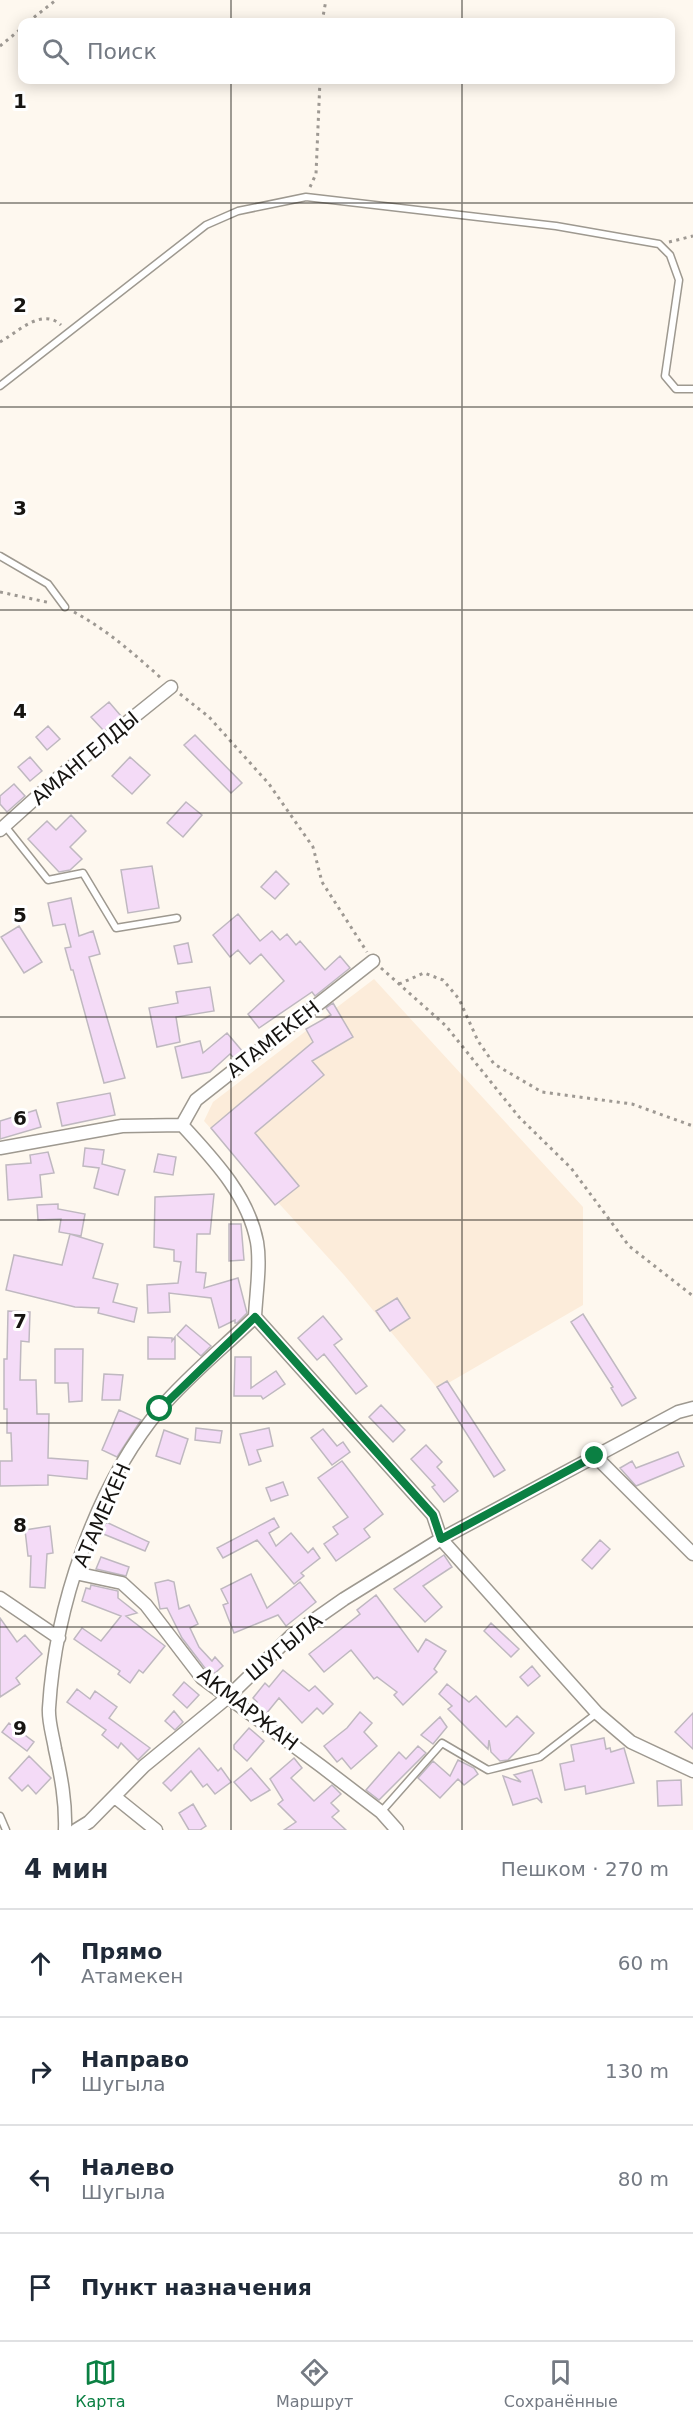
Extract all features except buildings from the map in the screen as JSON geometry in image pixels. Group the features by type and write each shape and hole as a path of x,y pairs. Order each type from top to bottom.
{"street":[{"name":"АМАНГЕЛДЫ","path":"3,828 59,777 171,687"},
{"name":"АТАМЕКЕН","path":"182,1125 196,1100 373,961"},
{"path":"0,1148 122,1126 182,1125 216,1162 243,1202 257,1243 255,1317 433,1515 441,1539 597,1713 632,1742 693,1771"},
{"name":"АТАМЕКЕН","path":"65,1830 66,1802 49,1711 59,1638 75,1573 97,1514 126,1459 160,1409 255,1317"},
{"name":"ШУГЫЛА","path":"115,1797 144,1766 228,1697 291,1636 344,1599 441,1539 678,1412 693,1408"},
{"path":"595,1456 693,1554"},
{"name":"АКМАРЖАН","path":"75,1573 122,1583 146,1605 202,1678 381,1812 397,1830"},
{"path":"0,1598 59,1638"},
{"path":"76,1830 90,1822 115,1797 156,1830"}],"lane":[{"path":"0,386 206,225 238,211 306,197 556,226 658,244 670,255 679,280 665,376 676,389 693,389"},
{"path":"0,556 48,585 65,607"},
{"path":"3,828 48,880 83,873 116,928 177,918"},
{"path":"381,1812 442,1743 488,1770 540,1757 597,1713"},
{"path":"0,1816 6,1830"}],"path":[{"path":"33,18 56,0"},
{"path":"323,18 326,0"},
{"path":"0,46 18,31"},
{"path":"306,197 316,174 320,84"},
{"path":"658,244 693,236"},
{"path":"0,342 38,319 56,320 69,332"},
{"path":"0,591 65,607 97,624 209,717 269,784 313,847 322,882 373,961 446,1026 519,1117 571,1168 629,1246 693,1296"},
{"path":"399,984 424,973 443,980 459,999 478,1041 494,1064 542,1092 632,1104 693,1125"}],"shaded area":[{"path":"374,979 583,1207 583,1305 438,1389 344,1275 204,1121 213,1102"}],"route":[{"path":"160,1409 255,1317 433,1515 441,1539 595,1456"}]}
